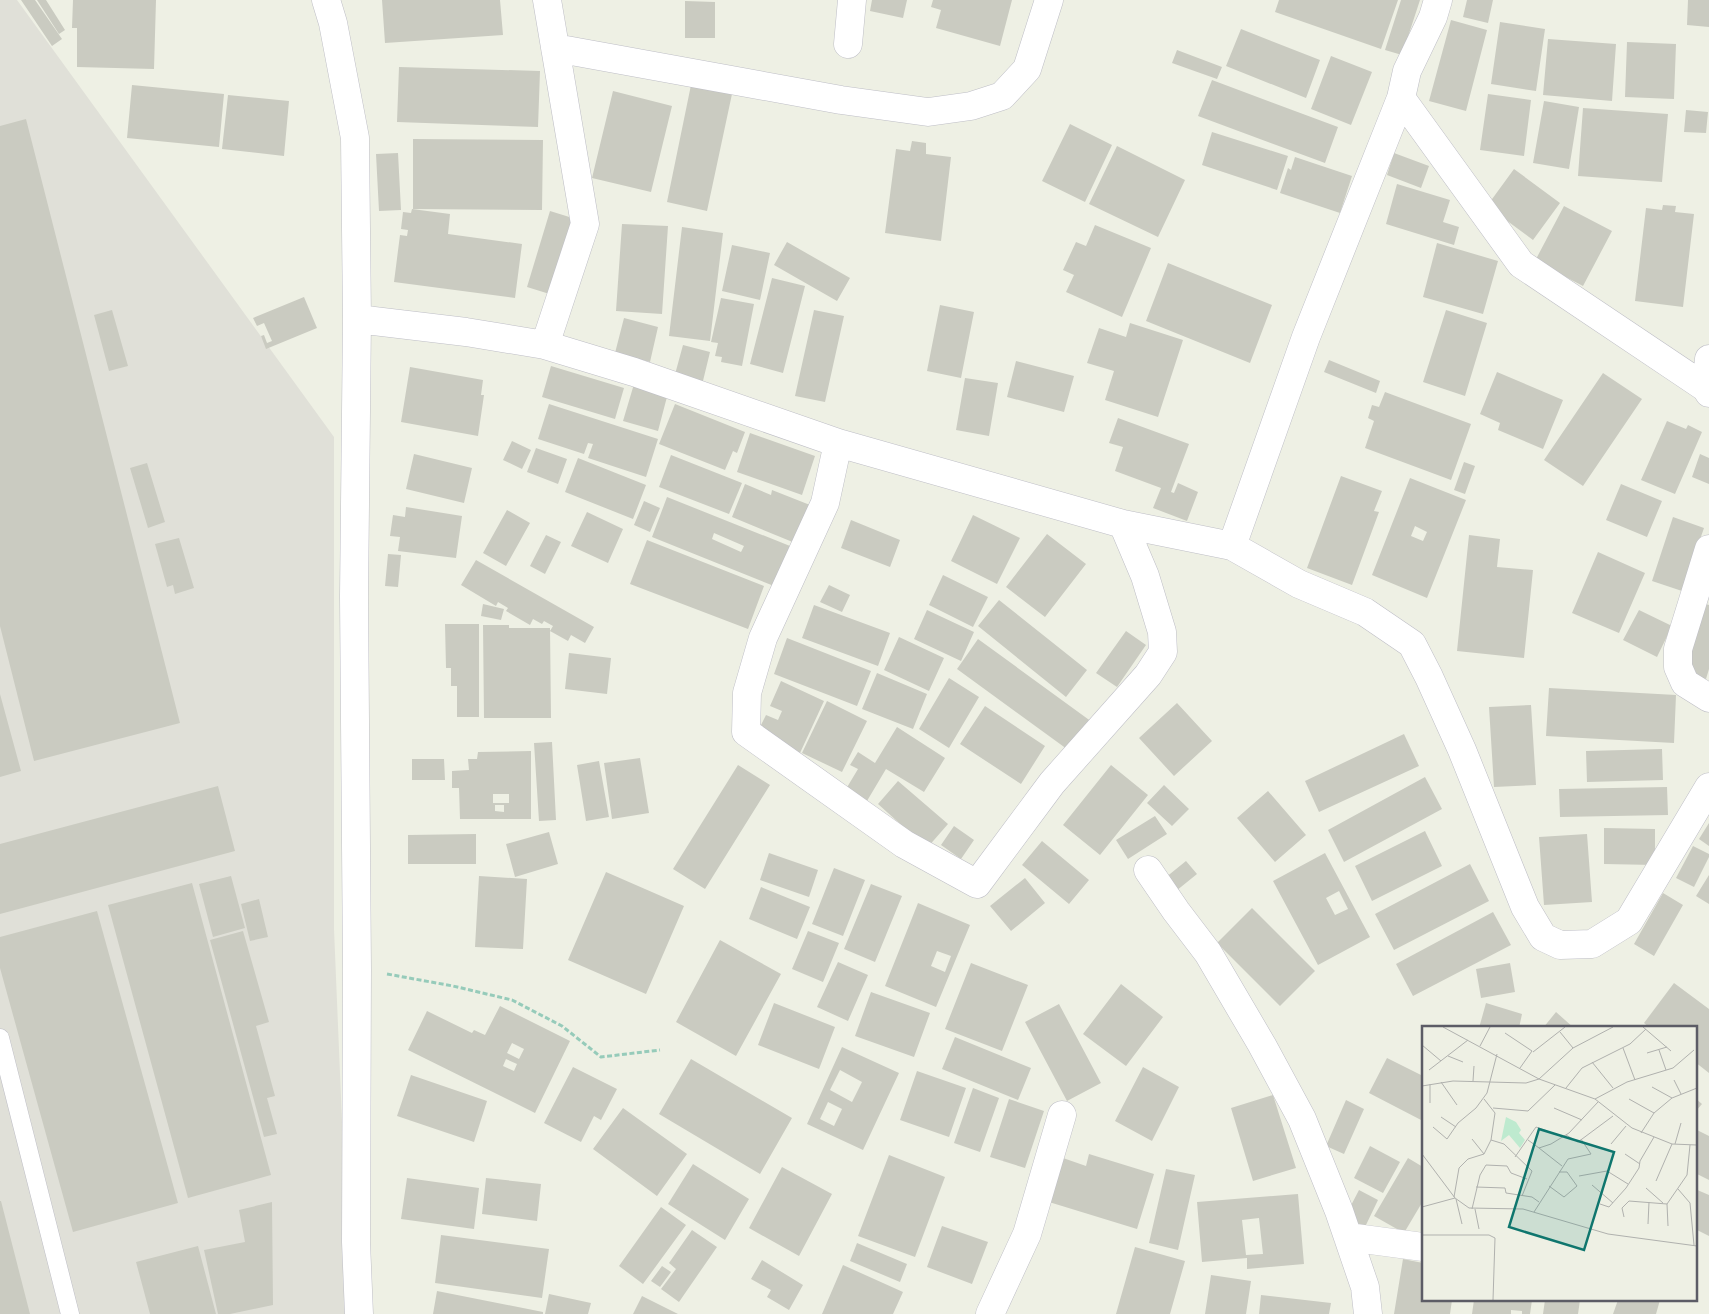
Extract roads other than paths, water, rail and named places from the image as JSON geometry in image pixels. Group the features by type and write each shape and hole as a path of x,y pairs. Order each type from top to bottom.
{"street":[{"path":"326,0 333,22 355,138 357,319 354,597 357,969 356,1242 359,1314"},
{"path":"545,345 585,224 547,0"},
{"path":"848,44 852,0"},
{"path":"555,48 841,100 928,112 970,106 1002,96 1027,69 1049,0"},
{"path":"1232,546 1306,337 1401,98 1407,71 1433,17 1438,0"},
{"path":"1401,98 1521,264 1707,391"},
{"path":"357,319 466,332 545,345 634,372 838,443 1123,524 1232,546 1299,584 1365,612 1412,644 1462,750 1524,907 1543,937 1560,945 1592,944 1629,921 1709,787"},
{"path":"1707,391 1709,359"},
{"path":"838,443 825,503 763,638 747,693 746,732 904,844 977,884 1052,784 1148,675 1162,652 1162,632 1145,576 1123,524"},
{"path":"1709,549 1678,650 1678,667 1686,683 1709,698"},
{"path":"1148,870 1208,953 1302,1119 1348,1237 1365,1287 1368,1314"},
{"path":"990,1314 1027,1234 1062,1114"},
{"path":"1348,1237 1422,1247"}],"lane":[{"path":"0,1038 70,1314"}]}
